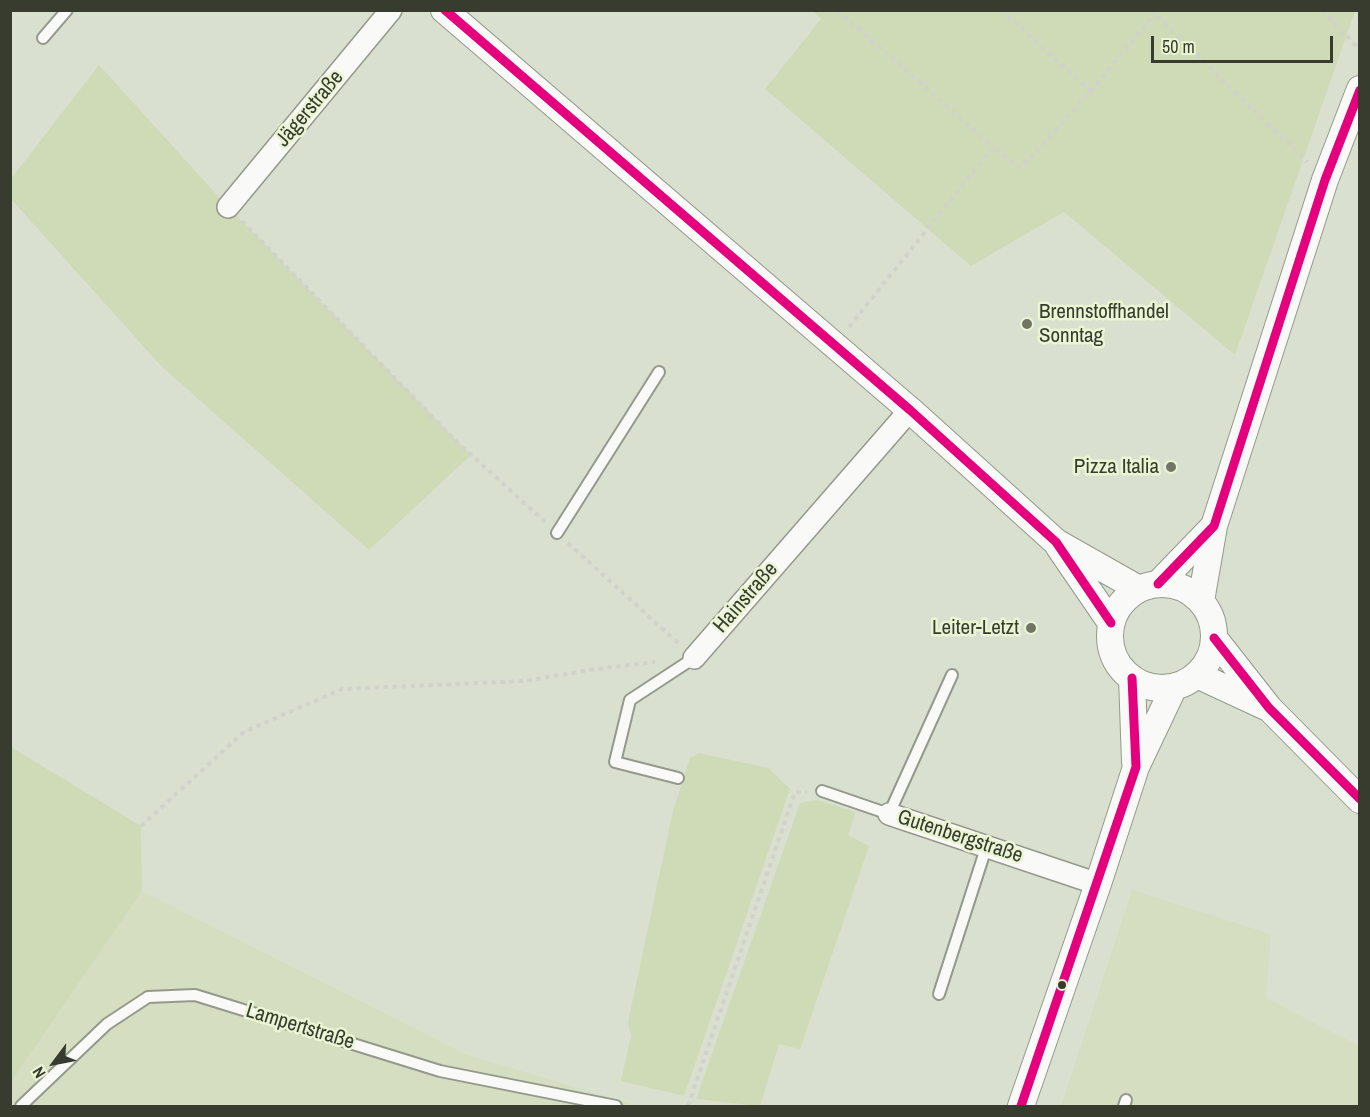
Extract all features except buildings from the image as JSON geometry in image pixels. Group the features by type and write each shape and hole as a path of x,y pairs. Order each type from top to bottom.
{"street":[{"name":"Jägerstraße","path":"228,207 392,10"},
{"path":"444,10 910,410 1056,542 1111,623"},
{"path":"1201,601 1214,526 1325,180 1359,89"},
{"name":"Hainstraße","path":"694,658 910,410"},
{"path":"1056,542 1148,586 1174,585 1188,591 1201,601 1210,617 1214,638 1211,652 1197,675 1174,687 1159,688 1132,678 1123,671 1112,651 1111,623 1117,609 1148,586 1214,526"},
{"path":"1214,638 1269,708 1359,800"},
{"path":"1197,675 1269,708"},
{"path":"1132,678 1136,767"},
{"path":"1021,1107 1136,767 1174,687"},
{"name":"Gutenbergstraße","path":"889,814 1098,884"}],"lane":[{"path":"43,38 67,10"},
{"path":"557,533 659,372"},
{"path":"678,778 615,762 630,700 694,658"},
{"path":"889,814 952,675"},
{"name":"Gutenbergstraße","path":"822,790 889,814"},
{"path":"939,994 987,845"},
{"name":"Lampertstraße","path":"21,1107 107,1024 148,997 195,995 440,1071 616,1107"}],"path":[{"path":"837,10 993,147 1021,168 1091,91 1153,12 1325,180"},
{"path":"1001,10 1091,91"},
{"path":"1322,10 1359,50"},
{"path":"834,345 993,147"},
{"path":"228,207 453,438 694,658"},
{"path":"141,826 244,732 342,689 525,681 589,670 694,658"},
{"path":"688,1107 795,792 822,790"}],"shaded area":[{"path":"813,11 1355,11 1235,355 1064,212 971,266 765,89 821,19"},
{"path":"99,65 228,207 471,455 369,550 161,366 11,199 10,180"},
{"path":"11,747 141,826 142,891 11,1082"},
{"path":"699,753 768,768 790,789 684,1096 621,1081 631,1036 628,1022 673,811 690,758"},
{"path":"817,800 856,812 848,835 869,846 800,1049 779,1044 760,1106 696,1099 800,803"},
{"path":"1132,890 1271,934 1266,998 1359,1046 1359,1106 1061,1106"},
{"path":"142,891 465,1054 638,1106 11,1106 11,1082"}],"transit line":[{"path":"445,10 910,410 1056,542 1111,623"},
{"path":"1158,584 1214,526 1325,180 1360,90"},
{"path":"1214,638 1269,708 1360,799"},
{"path":"1021,1106 1136,767 1132,678"}],"place":[{"name":"Brennstoffhandel Sonntag","path":"1027,324"},
{"name":"Pizza Italia","path":"1171,467"},
{"name":"Leiter-Letzt","path":"1031,628"}]}
